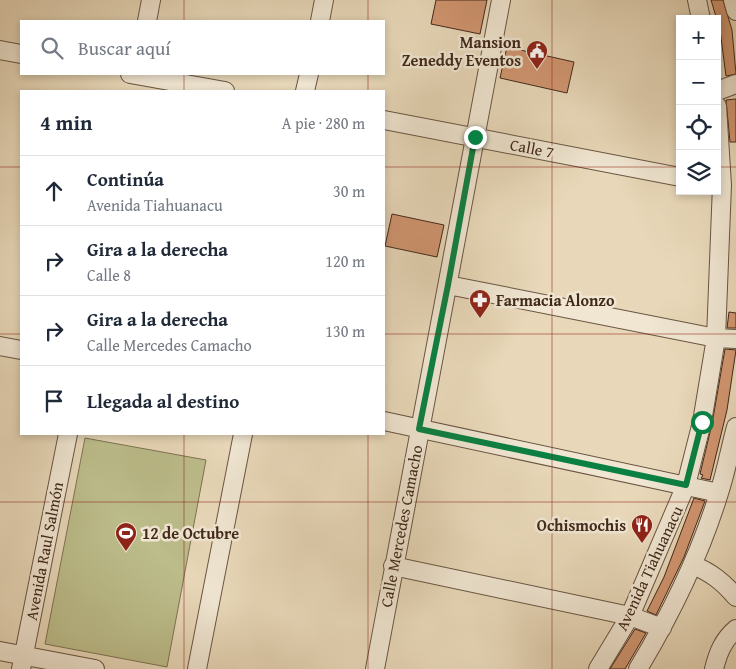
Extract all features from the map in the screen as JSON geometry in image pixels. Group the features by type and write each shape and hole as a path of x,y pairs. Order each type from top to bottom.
{"street":[{"path":"147,20 151,0"},
{"path":"320,20 324,0"},
{"name":"Calle Mercedes Camacho","path":"375,669 501,0"},
{"path":"697,0 700,15"},
{"path":"733,0 736,11"},
{"path":"0,50 20,54"},
{"path":"305,90 309,75"},
{"path":"134,78 219,90"},
{"path":"721,89 736,84"},
{"name":"Calle 7","path":"385,120 676,176"},
{"name":"Avenida Tiahuanacu","path":"598,669 630,616 686,485 702,422 716,338 725,186 721,146"},
{"path":"448,285 716,338 736,339"},
{"path":"0,346 20,350"},
{"path":"385,422 719,493"},
{"path":"638,669 662,628 693,565 719,493 736,427"},
{"name":"Avenida Raul Salmón","path":"22,662 68,435"},
{"path":"197,669 243,435"},
{"path":"693,565 710,572 722,580 736,597"},
{"path":"393,566 630,616 662,628"},
{"path":"714,669 721,648 728,636 736,629"},
{"path":"0,651 22,662 94,669"}],"green space":[{"name":"12 de Octubre","path":"85,438 206,460 167,667 45,644"}],"building":[{"path":"436,0 487,0 480,34 431,24"},
{"path":"711,0 723,0 732,30 736,74 726,76 721,38 721,15 716,15"},
{"name":"Mansion Zeneddy Eventos","path":"507,47 574,62 567,93 500,78"},
{"path":"736,99 736,142 730,142 726,100"},
{"path":"392,214 444,225 437,257 385,246"},
{"path":"729,312 736,313 736,328 727,328"},
{"path":"725,349 736,350 727,410 710,480 701,478 703,475 700,474 712,424"},
{"path":"694,498 705,501 684,557 656,615 647,611 664,577"},
{"path":"635,629 646,633 625,669 610,669"}],"place":[{"name":"Mansion Zeneddy Eventos","path":"537,70"},
{"name":"Farmacia Alonzo","path":"480,319"},
{"name":"Ochismochis","path":"642,544"},
{"name":"12 de Octubre","path":"126,552"}],"route":[{"path":"475,137 419,429 686,485 702,422"}]}
